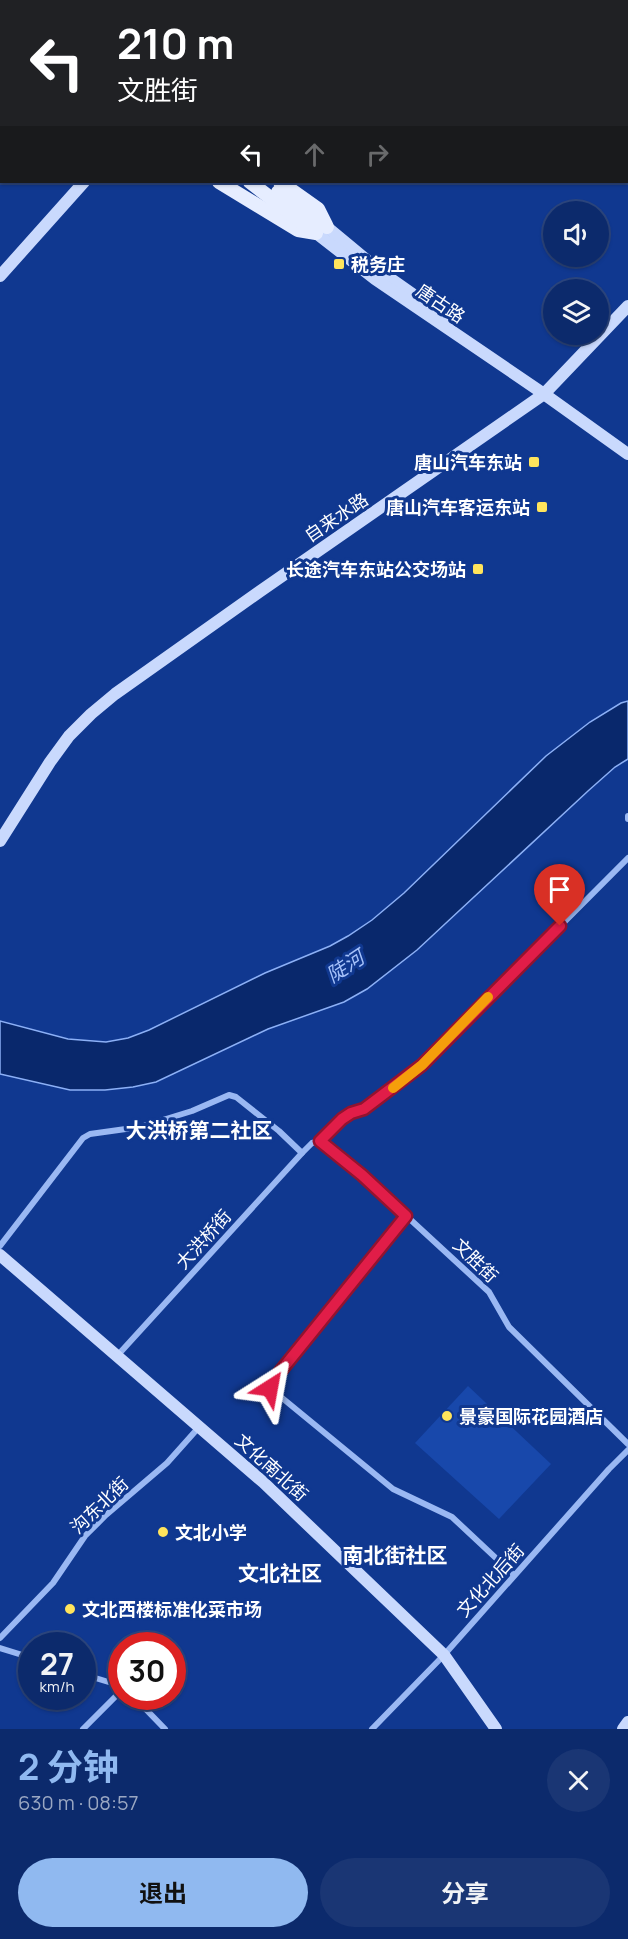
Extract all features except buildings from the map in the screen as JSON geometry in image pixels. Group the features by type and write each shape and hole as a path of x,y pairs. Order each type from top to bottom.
{"main road":[{"path":"221,183 298,230 322,230"},
{"name":"唐古路","path":"266,183 322,230"},
{"path":"281,183 318,209 322,230"},
{"path":"244,184 322,230"}],"street":[{"path":"0,276 83,183"},
{"name":"唐古路","path":"322,230 375,279 628,445"},
{"name":"自来水路","path":"0,841 69,736 107,701 546,391 628,306"},
{"name":"唐古路","path":"546,391 628,454"},
{"path":"320,1141 342,1119 364,1109 422,1065 628,858"},
{"path":"0,1246 83,1138 90,1134 140,1127 192,1111 229,1095 236,1097 279,1131 302,1153"},
{"name":"大洪桥街","path":"117,1356 302,1153 312,1143 320,1141"},
{"name":"文胜街","path":"320,1141 362,1175 489,1292 509,1327 628,1444"},
{"path":"406,1216 271,1383 270,1388 393,1489 452,1517 514,1575"},
{"name":"文化南北街","path":"0,1254 263,1482 444,1655 496,1729"},
{"name":"沟东北街","path":"0,1638 53,1583 90,1531 167,1463 200,1426"},
{"name":"文化北后街","path":"372,1729 444,1655 609,1468 628,1450"},
{"path":"0,1648 18,1654"},
{"path":"83,1729 108,1703"},
{"path":"147,1710 165,1729"},
{"path":"623,1729 628,1722"}],"shaded area":[{"path":"468,1386 551,1464 499,1519 415,1443"}],"water":[{"name":"陡河","path":"628,701 628,759 615,767 588,791 417,950 367,989 344,1002 268,1029 156,1082 105,1090 70,1090 0,1074 0,1021 68,1039 106,1042 128,1038 348,936 372,920 404,893 546,756 590,722"}],"slow traffic":[{"path":"393,1088 422,1065 488,997"}],"place":[{"name":"税务庄","path":"339,264"},
{"name":"唐山汽车东站","path":"534,462"},
{"name":"唐山汽车客运东站","path":"542,507"},
{"name":"长途汽车东站公交场站","path":"478,569"},
{"name":"景豪国际花园酒店","path":"447,1416"},
{"name":"文北小学","path":"163,1532"},
{"name":"文北西楼标准化菜市场","path":"70,1609"}],"district":[{"name":"大洪桥第二社区","path":"199,1130"},
{"name":"南北街社区","path":"395,1555"},
{"name":"文北社区","path":"280,1573"}],"route":[{"path":"270,1388 271,1383 406,1216 362,1175 320,1141 342,1119 364,1109 422,1065 560,926"}]}
